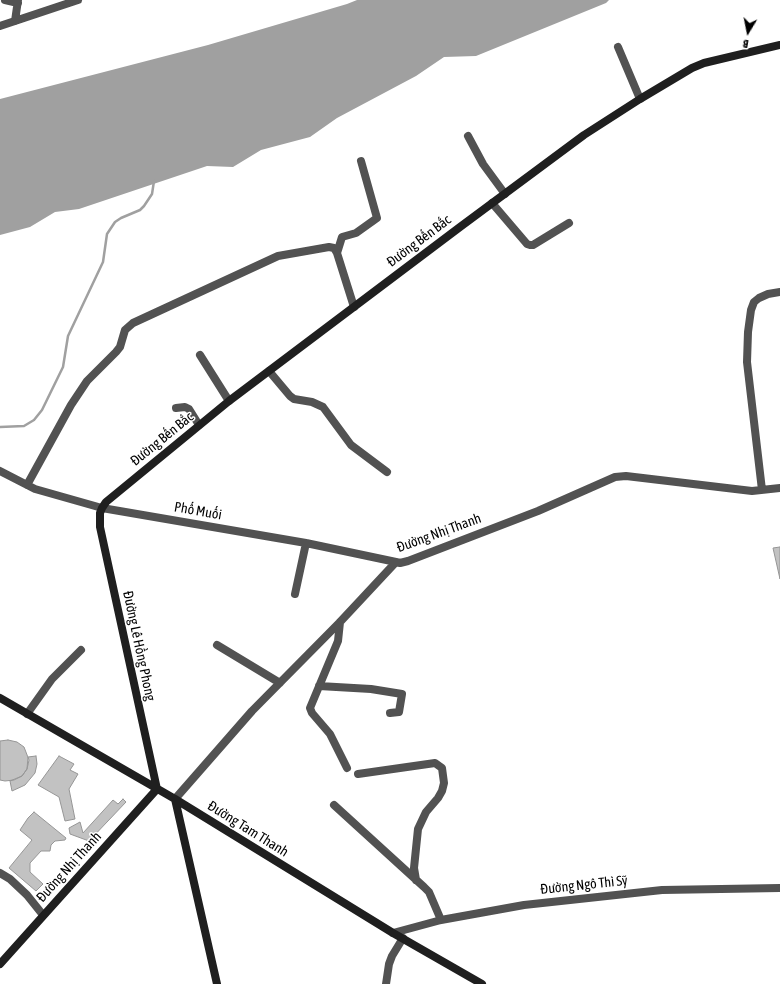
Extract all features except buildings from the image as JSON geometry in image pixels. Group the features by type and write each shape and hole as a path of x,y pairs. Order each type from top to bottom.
{"main road":[{"name":"Đường Bến Bắc","path":"102,508 110,498 229,401 584,135 686,71 704,63 780,45"},
{"name":"Đường Lê Hồng Phong","path":"102,508 100,527 157,789"},
{"name":"Đường Tam Thanh","path":"0,698 175,799 393,933 482,984"},
{"name":"Đường Nhị Thanh","path":"0,964 157,789"},
{"path":"175,799 217,984"}],"street":[{"path":"5,0 18,1 15,21"},
{"path":"0,26 78,0"},
{"path":"618,47 640,99"},
{"path":"468,136 483,164 505,194"},
{"path":"337,253 342,237 356,233 377,218 361,161"},
{"path":"492,203 527,244 530,245 533,245 569,223"},
{"path":"27,485 71,405 87,381 120,347 125,330 133,323 278,256 329,247 334,248 337,253 354,306"},
{"path":"762,490 747,362 748,332 754,302 759,298 780,292"},
{"path":"200,355 229,401"},
{"path":"269,371 294,399 312,402 323,407 351,445 387,472"},
{"path":"176,408 185,407 189,409 199,425"},
{"name":"Phố Muối","path":"0,471 35,489 102,508 306,543 396,562"},
{"name":"Đường Nhị Thanh","path":"175,799 252,711 340,622 396,562 400,563 408,561 538,511 615,477 626,476 752,491 780,488"},
{"path":"295,594 306,543"},
{"path":"340,622 338,641 311,705 312,713 328,730 347,768"},
{"path":"217,644 280,683"},
{"path":"27,714 52,679 81,650"},
{"path":"319,686 371,689 402,694 399,712 390,713"},
{"path":"358,774 435,763 442,768 444,783 442,791 426,812 418,829 414,868 416,880"},
{"path":"334,804 429,892 441,920"},
{"path":"0,873 10,878 27,895 43,915"},
{"name":"Đường Ngô Thì Sỹ","path":"393,933 441,920 524,904 662,890 780,888"},
{"path":"386,984 389,964 403,938"}],"shaded area":[{"path":"357,0 609,0 606,3 476,56 444,57 416,76 337,118 310,137 261,150 233,167 207,166 79,209 55,212 30,227 0,235 0,99 208,45"}],"waterway":[{"path":"0,427 24,426 34,420 42,410 63,367 68,336 103,262 107,234 115,222 140,210 144,206 152,194 154,181"}]}
